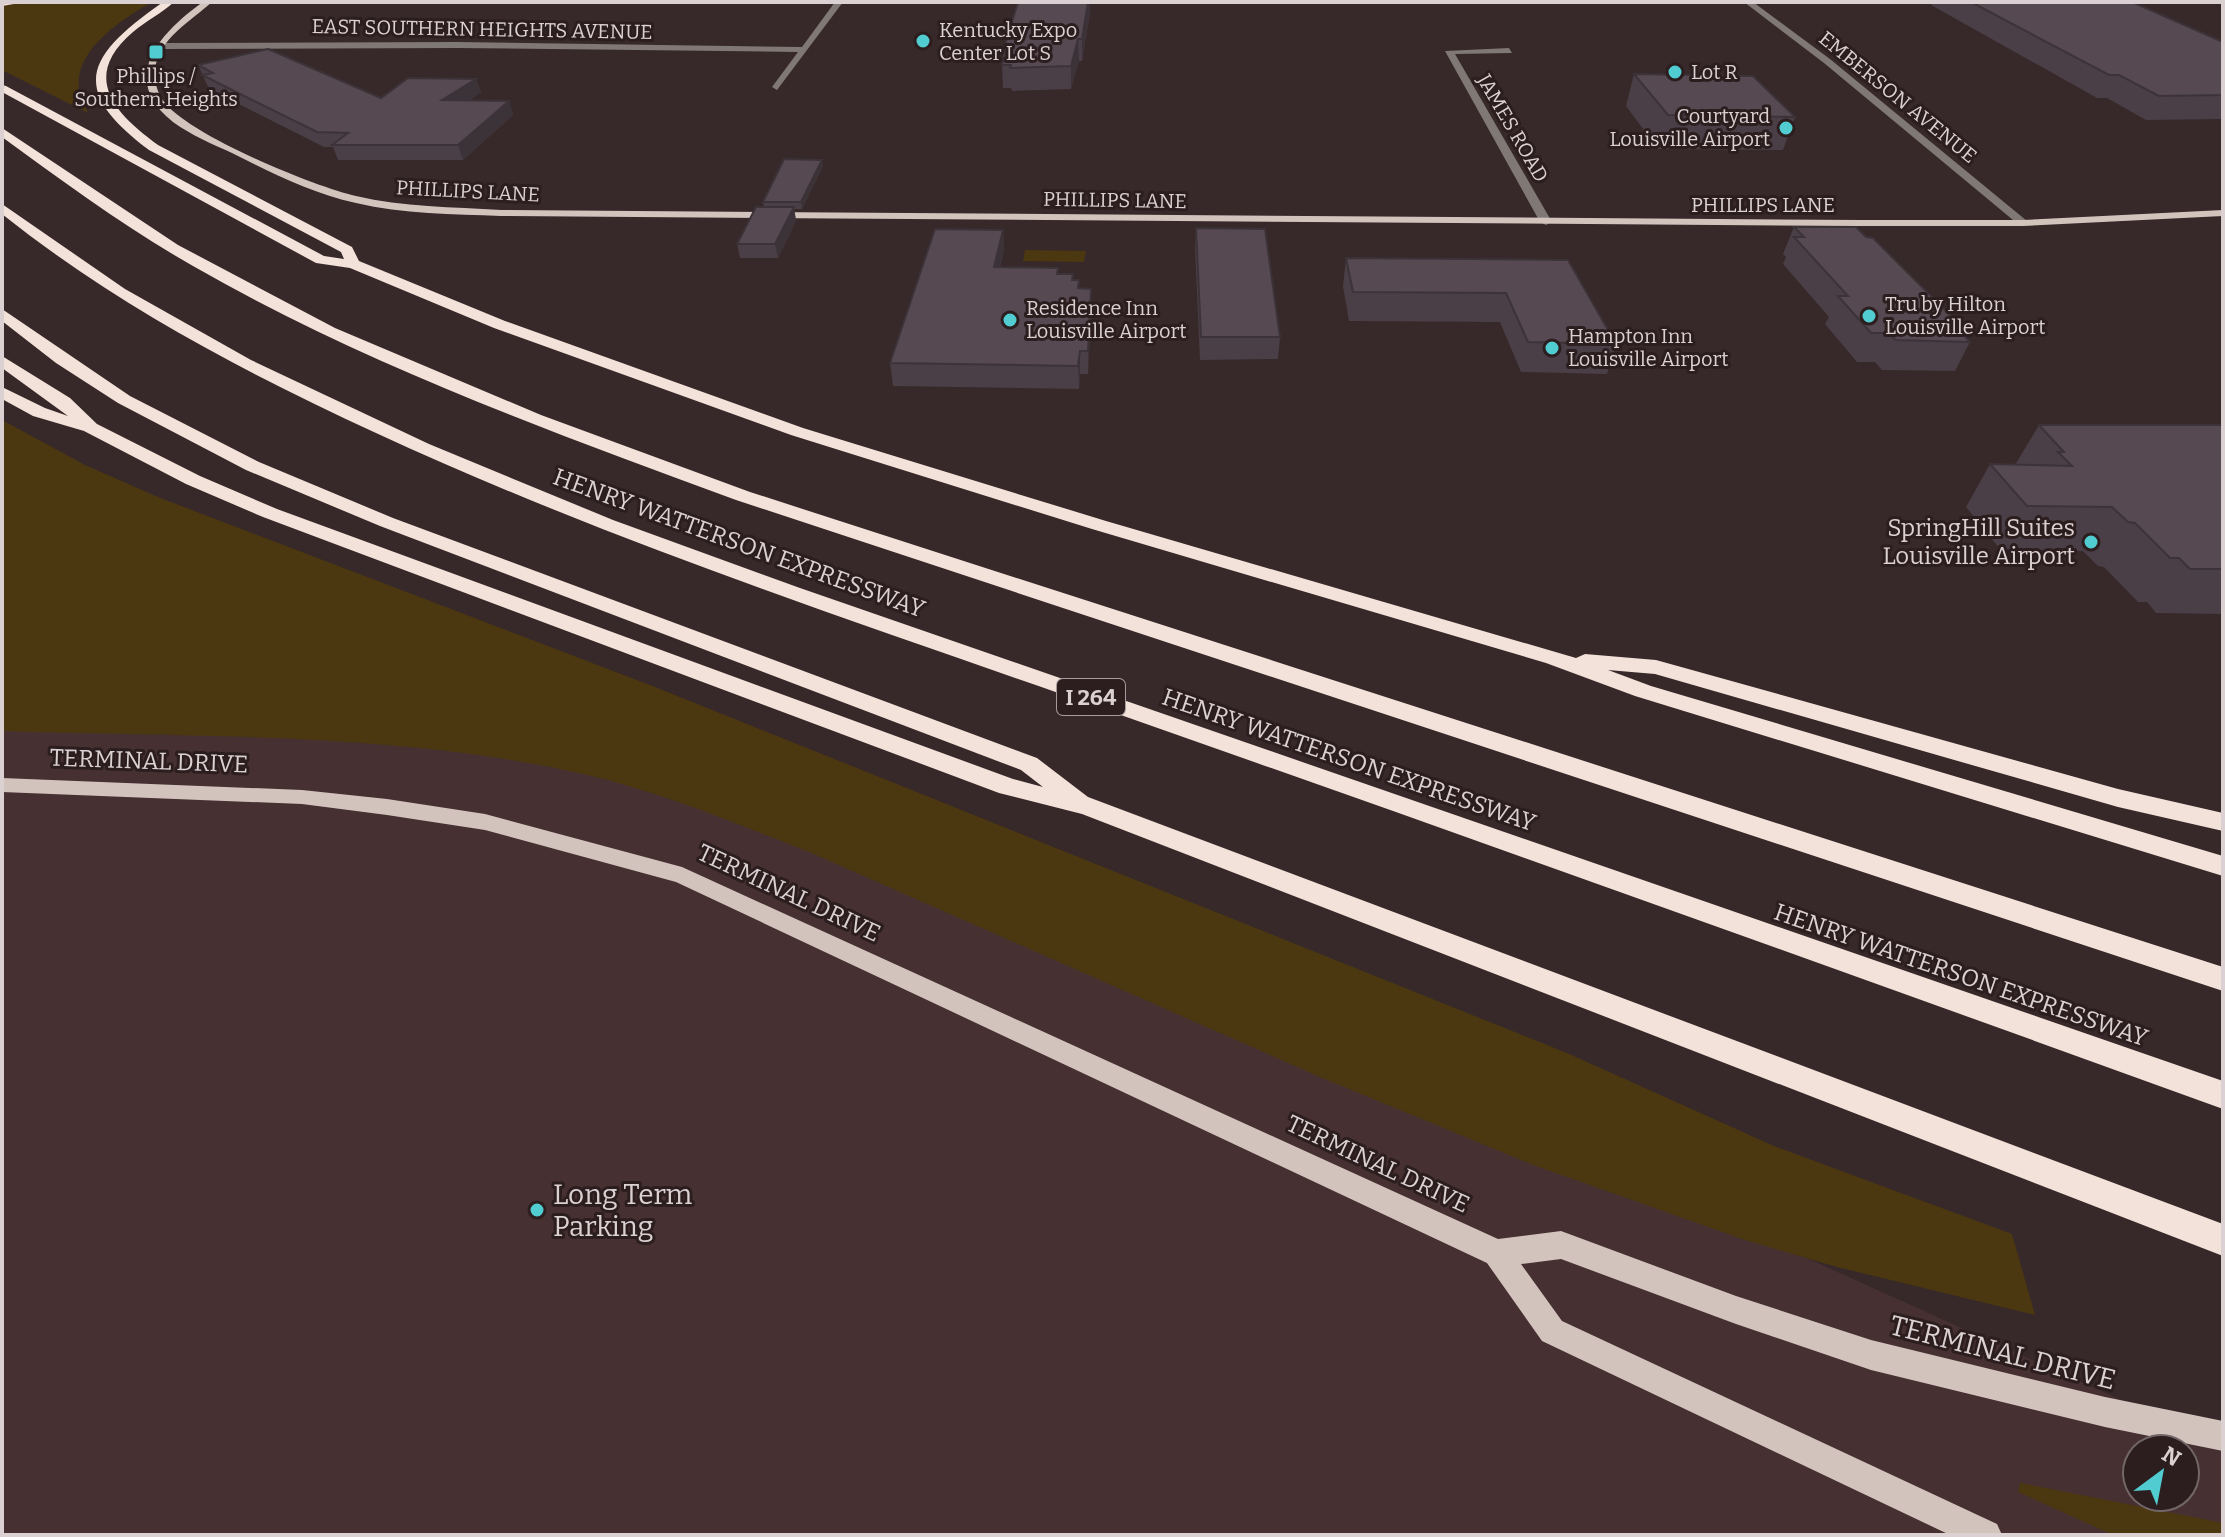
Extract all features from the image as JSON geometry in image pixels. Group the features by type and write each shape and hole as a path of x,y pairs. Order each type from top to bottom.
{"highway":[{"path":"2,3 21,2"},
{"path":"169,2 118,39 103,63 101,93 115,119 157,151 347,250 353,264"},
{"path":"2,88 321,260 353,264 541,343 687,396 885,459 1554,658 1643,691 2223,866"},
{"name":"HENRY WATTERSON EXPRESSWAY","path":"2,132 170,246 278,305 437,378 599,444 758,501 2223,979"},
{"name":"HENRY WATTERSON EXPRESSWAY","path":"2,208 77,265 192,334 424,450 579,513 817,603 2223,1095"},
{"path":"2,314 37,343 111,395 170,428 297,488 1029,764 1087,806"},
{"path":"2,361 64,402 91,428"},
{"path":"2,392 39,412 91,428 193,480 363,549 1008,787 1087,806 2223,1240"},
{"path":"1554,658 1656,667 2118,798 2223,822"}],"main road":[{"name":"PHILLIPS LANE","path":"208,2 188,15 160,46 151,64 152,89 171,115 189,129 292,180 338,195 394,205 501,213 1546,222 2023,223 2223,213"},
{"name":"TERMINAL DRIVE","path":"2,785 302,797 387,807 485,822 682,875 1497,1253 1552,1331 1986,1535"},
{"name":"TERMINAL DRIVE","path":"1497,1253 1561,1245 1736,1310 1871,1355 2105,1412 2223,1436"}],"street":[{"path":"777,87 839,2"},
{"name":"EMBERSON AVENUE","path":"1748,2 1827,61 2023,223"},
{"name":"EAST SOUTHERN HEIGHTS AVENUE","path":"160,46 442,44 804,50"},
{"name":"JAMES ROAD","path":"1509,51 1449,51 1546,222"}],"shaded area":[{"path":"152,2 115,26 92,48 84,61 79,89 88,113 2,70 2,5"},
{"path":"1025,250 1086,251 1084,262 1023,261"},
{"path":"2,420 85,465 158,497 655,687 1567,1053 1774,1146 2012,1234 2035,1315 1837,1267 1745,1240 1536,1166 1320,1077 807,851 640,789 513,760 441,750 294,739 2,731"},
{"path":"2,443 2194,1433 2121,1433 2121,1513 2201,1513 2201,1436 2223,1446 2223,1535 2,1535"},
{"path":"2020,1483 2121,1503 2121,1513 2172,1513 2223,1523 2223,1535 2113,1535 2018,1492"}],"building":[{"path":"1018,2 1088,2 1082,39 1078,39 1071,66 1010,68 1011,65 1002,65 1006,51 1003,51"},
{"path":"1971,2 2132,2 2223,42 2223,95 2159,96 2119,75 2109,75"},
{"path":"268,49 381,98 408,78 476,79 442,100 509,101 458,145 332,145 348,133 317,132 202,75 213,73 198,65"},
{"path":"1634,74 1753,76 1795,117 1668,115"},
{"path":"784,159 822,160 801,202 763,202"},
{"path":"756,207 794,207 775,244 737,244"},
{"path":"1794,227 1856,227 1866,237 1873,238 1962,327 1955,326 1970,342 1896,340 1888,333 1871,333 1838,296 1848,296 1794,237 1804,237"},
{"path":"1196,228 1265,229 1280,337 1201,337"},
{"name":"Residence Inn Louisville Airport","path":"935,229 1003,230 994,267 1058,268 1057,274 1073,274 1072,280 1079,280 1078,288 1091,289 1088,351 1080,351 1078,366 890,363"},
{"path":"1346,258 1568,260 1616,344 1528,342 1506,293 1353,292"},
{"path":"2039,425 2223,425 2223,569 2190,569 2179,558 2170,558 2135,523 2128,522 2112,507 2027,506 1990,464 2072,466 2058,452 2064,452"}],"place":[{"name":"Kentucky Expo Center Lot S","path":"923,41"},
{"name":"Phillips / Southern Heights","path":"156,52"},
{"name":"Lot R","path":"1675,72"},
{"name":"Courtyard Louisville Airport","path":"1786,128"},
{"name":"Tru by Hilton Louisville Airport","path":"1869,316"},
{"name":"Residence Inn Louisville Airport","path":"1010,320"},
{"name":"Hampton Inn Louisville Airport","path":"1552,348"},
{"name":"SpringHill Suites Louisville Airport","path":"2091,542"},
{"name":"Long Term Parking","path":"537,1210"}]}
